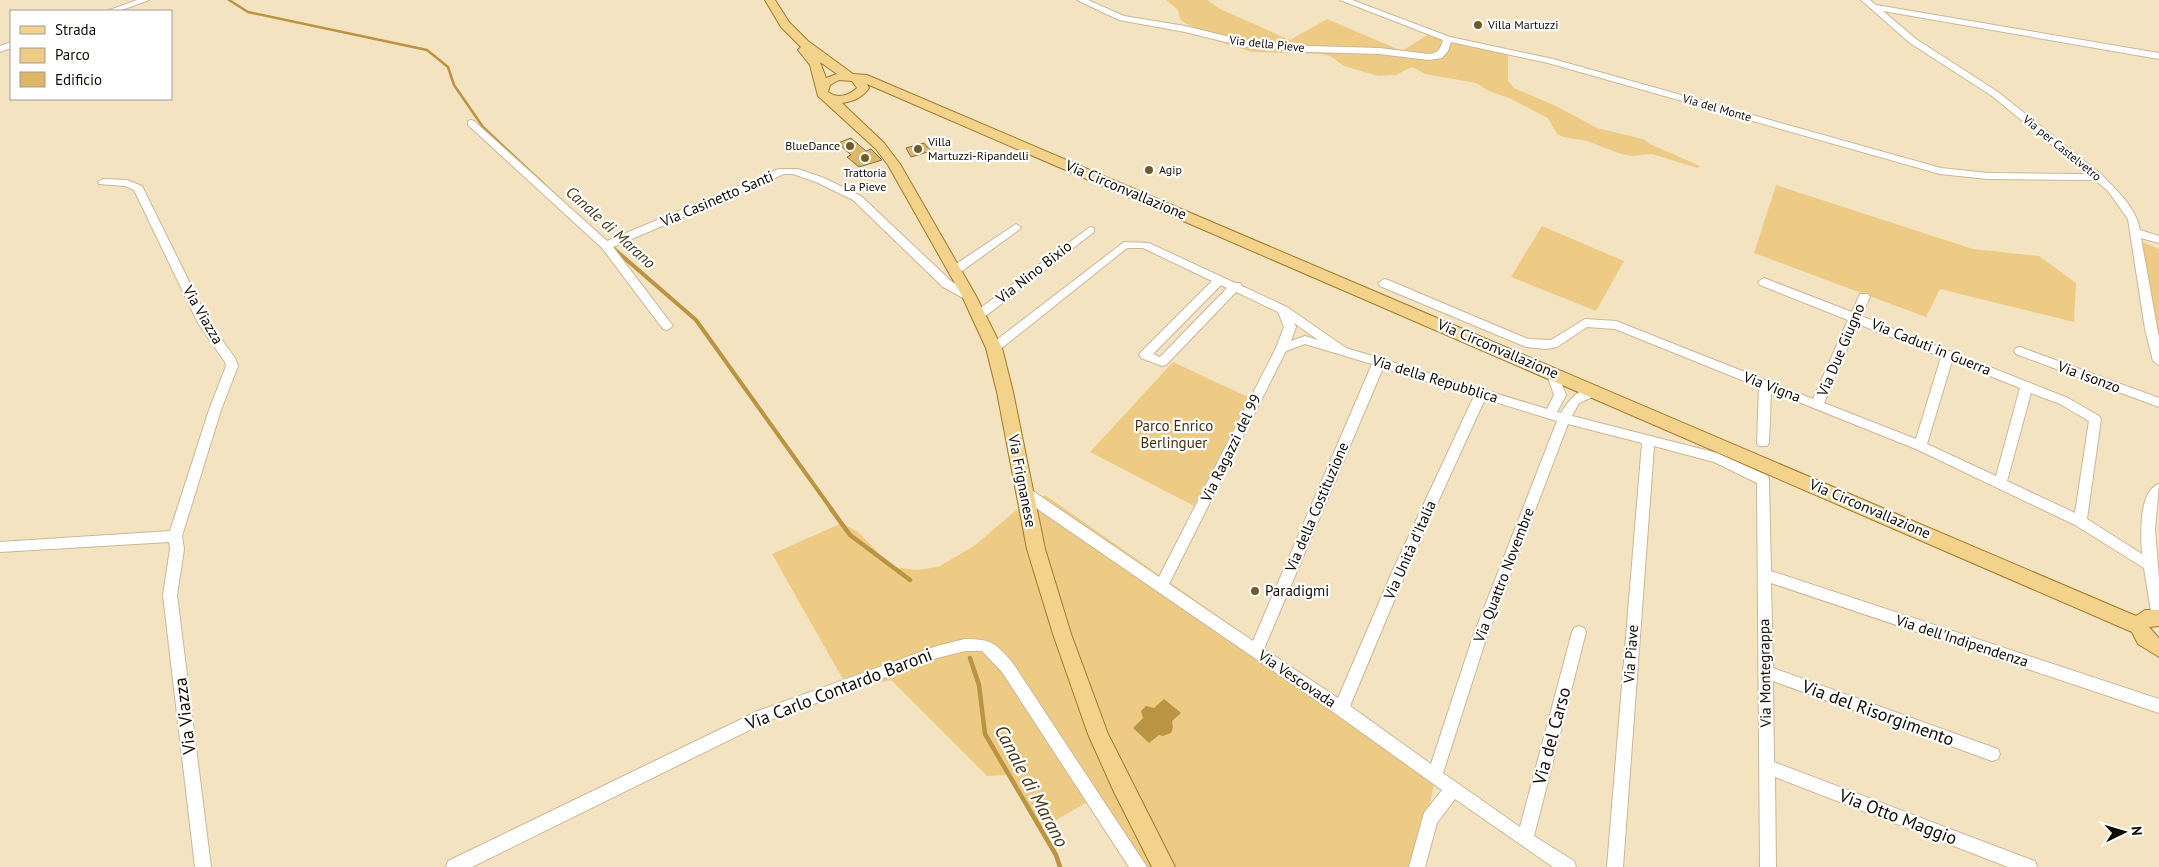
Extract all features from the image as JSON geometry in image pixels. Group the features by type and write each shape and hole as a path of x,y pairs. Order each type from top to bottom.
{"main road":[{"path":"770,0 786,28 856,81 859,94 848,107"},
{"path":"801,41 805,52 816,64 822,92 830,98"},
{"path":"822,87 831,79 856,81"},
{"name":"Via Circonvallazione","path":"856,81 882,86 1552,372 2139,626"},
{"name":"Via Frignanese","path":"830,98 848,107 894,164 969,296 994,348 1036,549 1047,589 1082,693 1121,785 1164,867"},
{"path":"2159,618 2145,618 2139,626 2145,638 2159,649"}],"street":[{"path":"115,10 144,0"},
{"name":"Via della Pieve","path":"1081,0 1122,18 1185,29 1242,43 1310,49 1379,51 1429,57 1439,56 1444,51 1448,39"},
{"name":"Via del Monte","path":"1344,0 1448,39 1550,62 1940,171 1988,176 2098,177"},
{"path":"1869,3 2159,56"},
{"name":"Via per Castelvetro","path":"1869,3 1913,41 1994,94 2098,177 2121,200 2134,220 2151,330 2159,361"},
{"path":"471,123 609,244 667,326"},
{"name":"Via Casinetto Santi","path":"609,244 783,171 790,170 820,180 857,198 947,284 969,296"},
{"name":"Via Viazza","path":"103,182 128,183 138,188 204,323 231,361 231,371 215,410 175,536 177,549 170,595 203,867"},
{"path":"954,271 1016,227"},
{"name":"Via Nino Bixio","path":"979,315 1090,230"},
{"path":"2136,232 2159,240"},
{"name":"Via della Repubblica","path":"994,348 1124,245 1145,244 1283,310 1342,351 1557,417 1648,442 1717,458 1763,480"},
{"path":"1220,279 1145,355 1162,362 1236,286"},
{"name":"Via Caduti in Guerra","path":"1764,282 2028,386 2064,401 2095,419 2080,521"},
{"name":"Via Vigna","path":"1384,283 1526,343 1546,347 1558,344 1585,323 1616,325 1920,446 2080,521 2151,566"},
{"name":"Via Due Giugno","path":"1818,404 1864,297"},
{"name":"Via Ragazzi del 99","path":"1162,585 1282,348 1290,327 1283,310"},
{"path":"1282,348 1305,340 1342,351"},
{"name":"Via Isonzo","path":"2020,351 2159,403"},
{"path":"1920,446 1948,354"},
{"name":"Via della Costituzione","path":"1256,652 1379,362"},
{"path":"1552,372 1560,395 1557,417"},
{"path":"1762,444 1765,384"},
{"path":"2000,484 2028,386"},
{"name":"Via Quattro Novembre","path":"1434,774 1479,638 1557,417 1575,400 1595,391"},
{"name":"Via Unità d'Italia","path":"1341,708 1400,570 1482,393"},
{"name":"Via Piave","path":"1616,867 1648,442"},
{"name":"Via Montegrappa","path":"1763,480 1768,867"},
{"path":"2159,489 2154,493 2151,500 2148,520 2153,595 2159,618"},
{"name":"Via Vescovada","path":"1025,492 1162,585 1256,652 1341,708 1525,840 1568,867"},
{"path":"0,547 175,536"},
{"name":"Via dell'Indipendenza","path":"1765,575 2159,706"},
{"name":"Via del Carso","path":"1525,840 1580,632"},
{"name":"Via Carlo Contardo Baroni","path":"454,867 763,716 937,652 974,645 991,649 1007,667 1139,867"},
{"name":"Via del Risorgimento","path":"1765,672 1992,754"},
{"name":"Via Otto Maggio","path":"1766,766 2029,867"},
{"path":"1417,867 1430,820 1454,788"}],"green space":[{"path":"1166,0 1207,0 1220,9 1290,40 1327,19 1402,51 1432,32 1508,50 1508,81 1514,88 1558,107 1597,128 1643,139 1650,144 1700,166 1698,168 1652,154 1632,156 1621,154 1587,141 1563,137 1557,134 1548,118 1509,98 1489,91 1476,83 1425,74 1412,67 1396,75 1378,76 1344,66 1330,56 1321,54 1252,52 1217,41 1210,35 1185,23 1180,19 1178,10"},
{"path":"1776,185 1973,249 2039,256 2076,283 2074,322 1940,289 1926,317 1754,253"},
{"path":"1542,226 1624,261 1596,311 1511,277"},
{"path":"2140,241 2159,249 2159,337"},
{"name":"Parco Enrico Berlinguer","path":"1173,362 1250,398 1194,506 1090,452"},
{"path":"1045,495 1437,769 1417,867 1134,867 1089,801 1039,830 1008,775 987,776 891,680 849,690 772,554 842,523 858,532 892,567 917,570 938,567 974,546 1014,512"}],"shaded area":[{"path":"1164,699 1181,713 1172,721 1171,733 1163,736 1159,735 1149,743 1133,728 1143,718 1141,711 1146,706 1154,708"}],"building":[{"path":"851,138 866,151 871,149 882,160 859,167 847,157 851,155 838,143"},
{"name":"Villa Martuzzi-Ripandelli","path":"924,143 931,151 911,157 906,148"}],"waterway":[{"name":"Canale di Marano","path":"229,0 248,12 427,50 448,67 454,85 483,127 565,204"},
{"name":"Canale di Marano","path":"613,248 696,320 832,510"},
{"name":"Canale di Marano","path":"831,509 850,535 910,580"},
{"name":"Canale di Marano","path":"970,658 979,685 985,734 1056,855 1060,867"}],"place":[{"name":"Villa Martuzzi","path":"1478,25"},
{"name":"BlueDance","path":"850,146"},
{"name":"Villa Martuzzi-Ripandelli","path":"918,149"},
{"name":"Trattoria La Pieve","path":"865,158"},
{"name":"Agip","path":"1149,170"},
{"name":"Paradigmi","path":"1255,591"}]}
